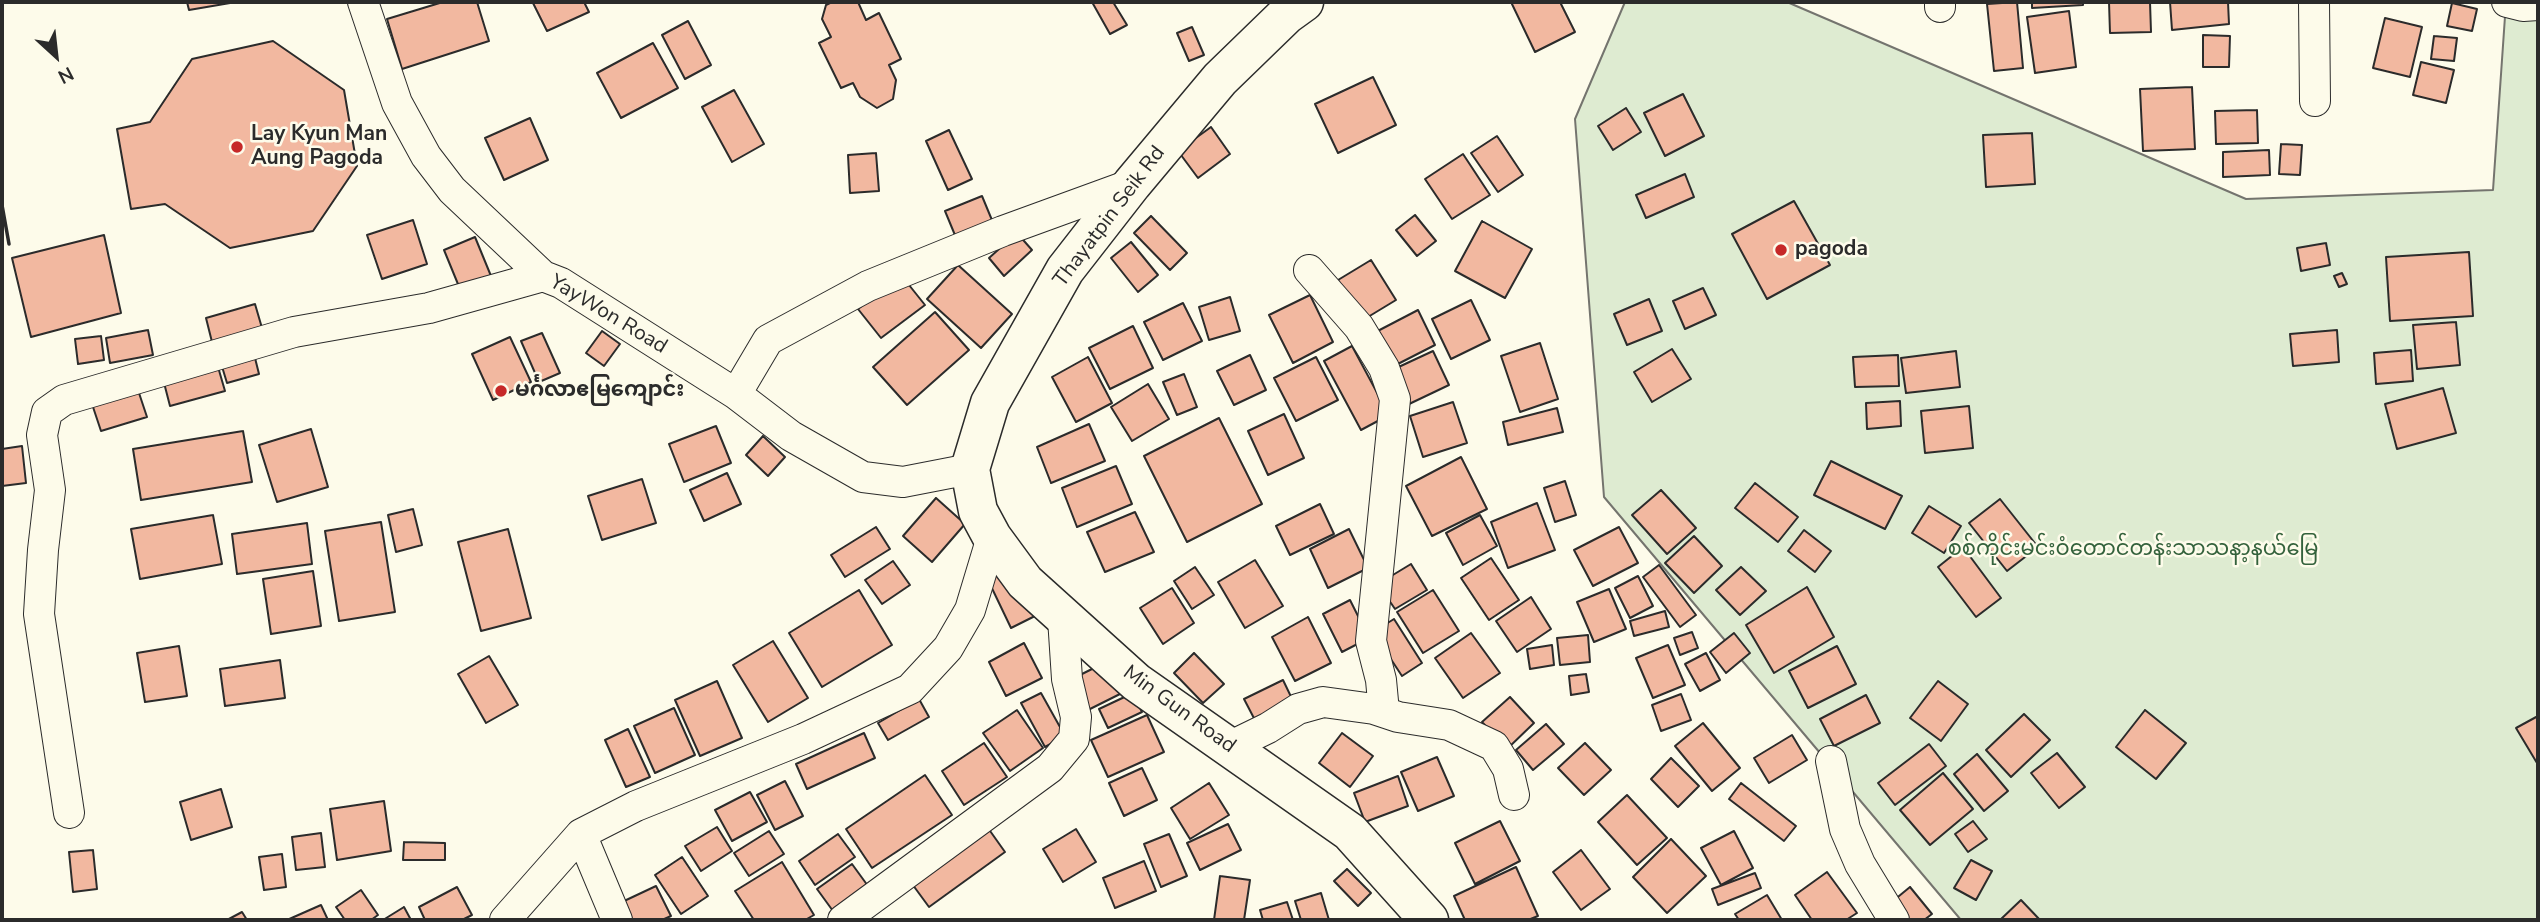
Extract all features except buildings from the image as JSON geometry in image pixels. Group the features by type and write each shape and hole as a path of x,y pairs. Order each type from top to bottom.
{"street":[{"name":"YayWon Road","path":"363,2 397,103 426,156 452,190 543,276 561,283 736,394 791,436 863,477 903,482 970,469"},
{"name":"Thayatpin Seik Rd","path":"970,469 990,404 1065,270 1132,184 1220,79 1286,15 1304,2"},
{"path":"2314,2 2315,101"},
{"path":"2507,2 2523,6 2538,5"},
{"path":"736,394 768,340 868,286 1003,231 1132,184"},
{"path":"1309,270 1359,327 1384,368 1395,399 1371,641 1381,680 1384,712"},
{"path":"69,813 39,614 50,490 42,435 47,412 64,400 294,332 429,308 543,276"},
{"name":"Min Gun Road","path":"970,469 978,511 992,537 1025,582 1136,682 1350,832 1429,920"},
{"path":"505,920 581,834 636,806 803,739 910,689 948,648 970,610 992,537"},
{"path":"843,920 1050,768 1074,739 1076,717 1067,679 1063,618"},
{"path":"1229,747 1268,728 1298,709 1323,702 1374,709 1398,717 1450,725 1494,746 1508,769 1514,796"},
{"path":"1831,761 1845,829 1860,864 1894,920"},
{"path":"581,834 617,920"}],"green space":[{"name":"စစ်ကိုင်းမင်းဝံတောင်တန်းသာသနာ့နယ်မြေ","path":"1625,2 1787,2 2246,199 2493,190 2506,2 2538,2 2538,920 1961,920 1604,497 1575,119"}],"wall":[{"path":"2,205 9,244"}],"place":[{"name":"Lay Kyun Man Aung Pagoda","path":"237,147"},
{"name":"pagoda","path":"1781,250"},
{"name":"မင်္ဂလာဧမြကျောင်း","path":"501,391"}]}
